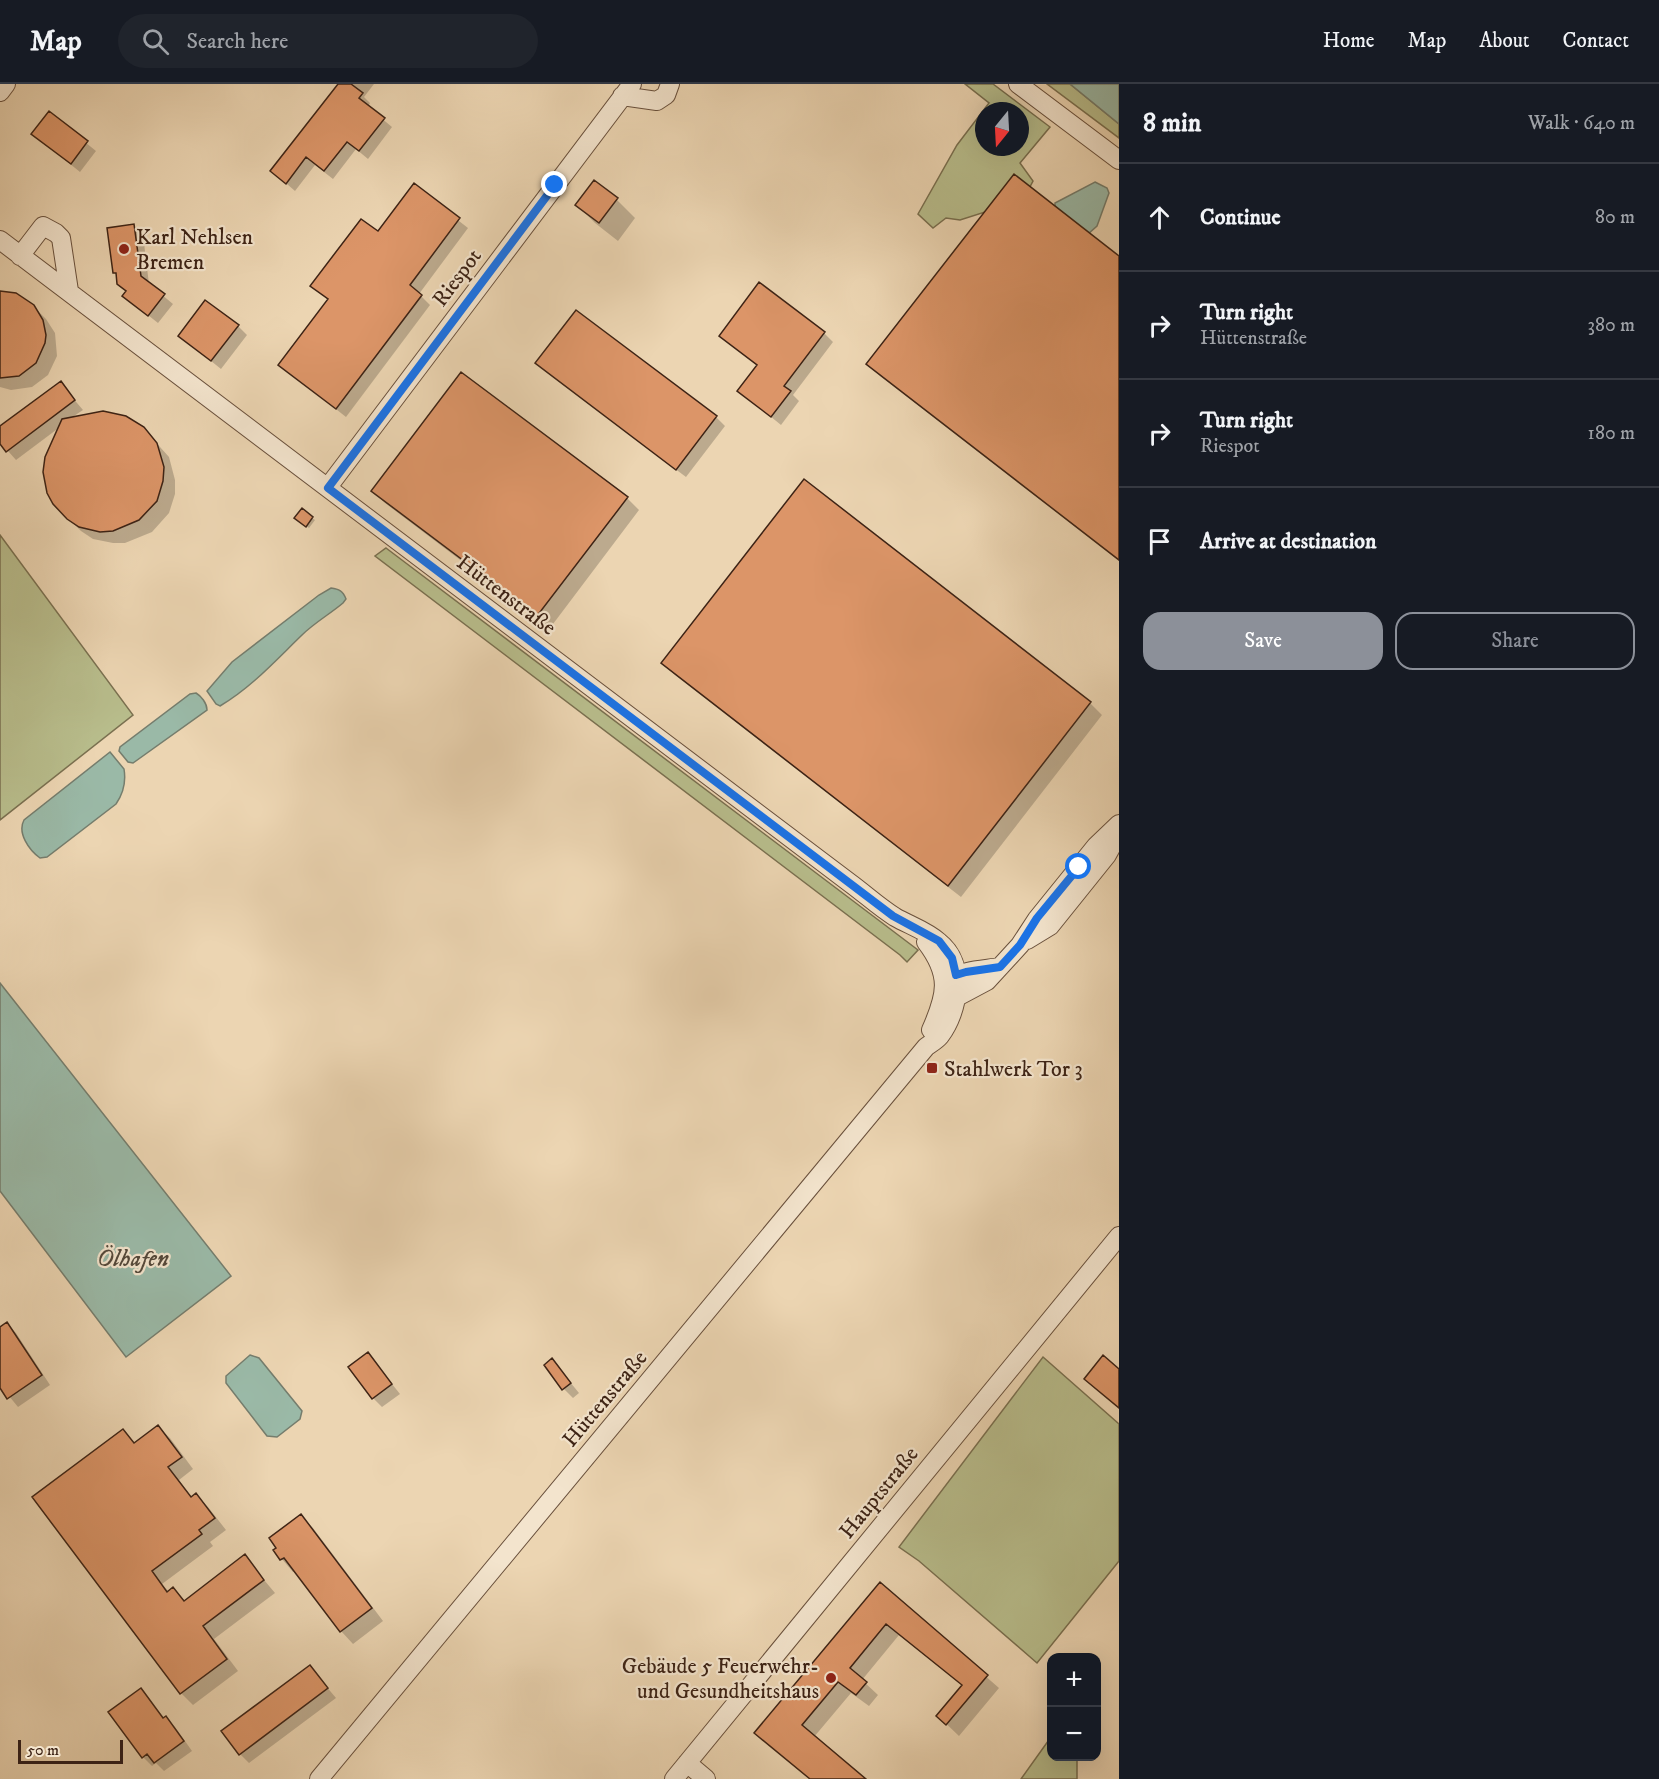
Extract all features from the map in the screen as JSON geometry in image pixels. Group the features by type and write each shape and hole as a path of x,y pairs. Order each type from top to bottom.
{"street":[{"path":"0,92 6,84"},
{"name":"Riespot","path":"328,488 627,90 657,101 666,95 670,84"},
{"path":"1018,84 1119,160"},
{"path":"20,256 43,226 56,232 60,238 69,291"},
{"name":"Hüttenstraße","path":"0,240 850,884 893,916 919,930 939,958 944,975 952,986 951,1017 939,1038 926,1047 319,1779"},
{"path":"952,986 987,981 1020,945 1037,918 1090,853 1119,824"},
{"path":"1020,945 1050,926 1107,855 1119,833"},
{"name":"Hauptstraße","path":"674,1779 1119,1236"},
{"path":"687,1763 706,1779"}],"green space":[{"path":"965,84 993,84 1017,102 988,102"},
{"path":"1047,84 1070,84 1119,124 1119,138"},
{"path":"1029,111 1050,127 1029,152"},
{"path":"975,121 975,156 1026,156 1020,163 1033,181 1023,200 960,220 946,218 933,228 918,214 957,145"},
{"path":"0,535 133,715 0,820"},
{"path":"386,548 918,950 907,962 375,556"},
{"path":"1043,1357 1119,1424 1119,1561 1037,1663 919,1561 899,1547"},
{"path":"1047,1743 1047,1761 1077,1761 1077,1779 1021,1779"}],"water":[{"path":"1070,84 1119,84 1119,124"},
{"path":"1095,182 1107,188 1109,193 1097,226 1088,234 1055,210 1055,203"},
{"path":"331,588 344,594 346,599 343,603 307,631 243,690 220,706 216,704 207,691 232,662"},
{"path":"196,693 203,700 207,710 133,763 128,762 119,751 120,747 190,694"},
{"path":"110,752 124,769 123,787 116,804 47,857 40,858 25,841 22,830 24,820"},
{"name":"Ölhafen","path":"0,983 231,1276 126,1357 0,1191"},
{"path":"250,1355 259,1358 302,1411 300,1419 277,1437 267,1436 226,1383 226,1376"}],"building":[{"path":"338,84 351,84 363,93 359,98 385,118 359,151 347,142 324,171 306,157 286,184 270,171"},
{"path":"49,111 88,141 71,164 31,134"},
{"path":"1014,174 1119,256 1119,560 866,364"},
{"path":"594,180 618,198 599,223 575,205"},
{"path":"414,183 460,218 410,285 422,295 336,409 278,365 328,299 310,286 361,219 378,231"},
{"name":"Karl Nehlsen Bremen","path":"134,224 141,276 165,294 148,316 122,296 126,291 117,284 116,273 113,273 107,228"},
{"path":"759,282 825,332 784,386 791,391 771,417 737,391 757,365 719,336"},
{"path":"0,291 16,293 34,305 43,320 45,343 36,363 19,376 0,378"},
{"path":"205,300 239,325 211,361 178,336"},
{"path":"576,310 717,416 676,470 535,363"},
{"path":"461,372 628,497 537,616 371,491"},
{"path":"61,381 75,400 6,452 0,444 0,426"},
{"path":"103,411 126,416 144,427 157,443 164,467 163,481 157,501 139,520 113,531 100,532 79,527 67,519 53,504 47,493 43,472 45,457 62,419"},
{"path":"804,479 1091,702 948,886 661,663"},
{"path":"302,508 313,517 306,527 294,518"},
{"path":"7,1322 42,1375 7,1399 0,1388 0,1327"},
{"path":"368,1352 392,1384 372,1399 348,1367"},
{"path":"1103,1355 1119,1369 1119,1408 1084,1379"},
{"path":"552,1358 571,1383 562,1390 544,1365"},
{"path":"158,1425 182,1457 168,1467 191,1497 196,1493 215,1518 199,1530 202,1534 152,1571 167,1592 173,1587 184,1601 245,1554 264,1580 203,1626 227,1659 180,1694 32,1497 123,1429 134,1443"},
{"path":"301,1514 372,1608 340,1632 284,1558 280,1560 269,1538"},
{"name":"Gebäude 5 Feuerwehr- und Gesundheitshaus","path":"880,1582 988,1675 946,1725 936,1716 962,1685 886,1624 850,1668 867,1682 856,1695 838,1682 802,1725 866,1779 810,1779 754,1733"},
{"path":"310,1665 328,1688 239,1755 221,1731"},
{"path":"141,1688 163,1718 166,1716 184,1741 154,1763 147,1754 142,1758 108,1712"}],"place":[{"name":"Karl Nehlsen Bremen","path":"124,249"},
{"name":"Stahlwerk Tor 3","path":"932,1068"},
{"name":"Gebäude 5 Feuerwehr- und Gesundheitshaus","path":"831,1678"}],"route":[{"path":"555,185 328,488 893,916 939,941 952,958 956,975 1000,967 1020,945 1037,918 1079,867"}]}
